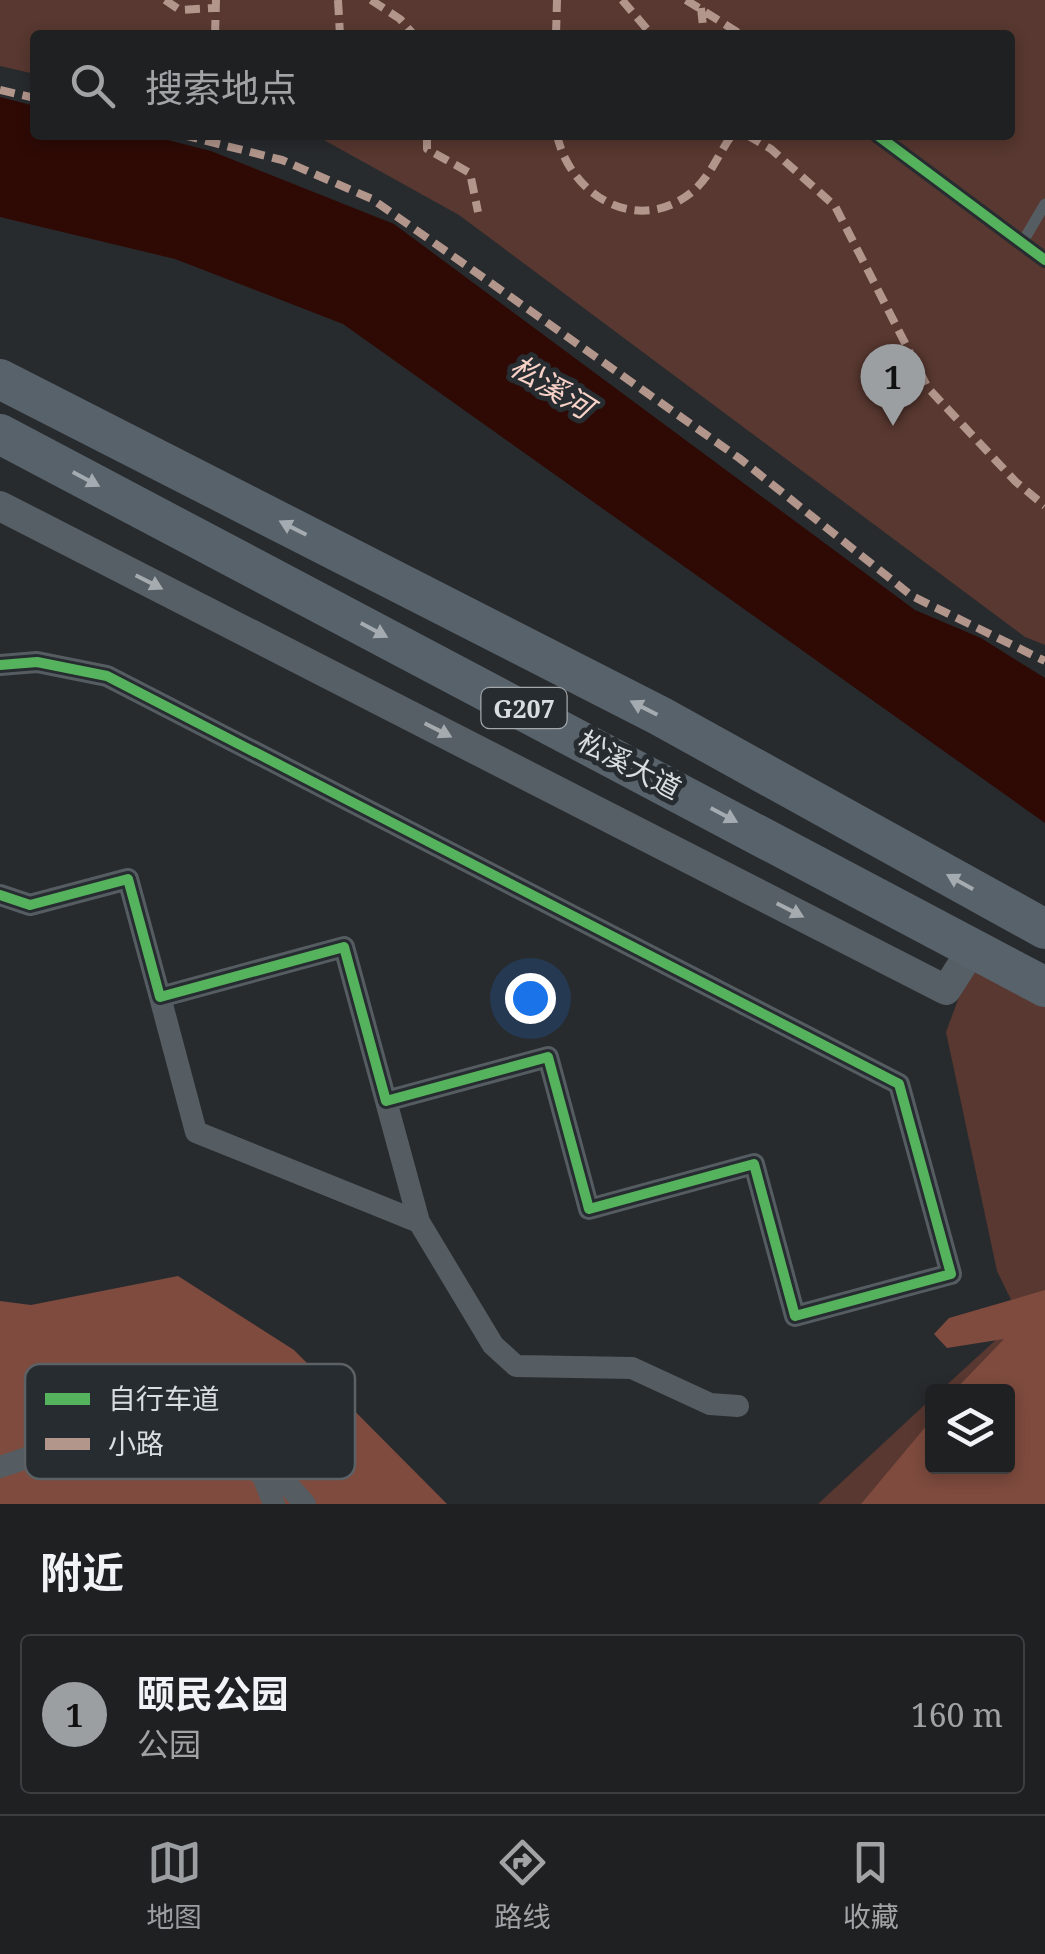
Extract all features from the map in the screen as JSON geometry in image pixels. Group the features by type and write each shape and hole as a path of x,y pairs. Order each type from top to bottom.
{"highway":[{"name":"松溪大道","path":"0,379 660,716 1045,929"},
{"name":"松溪大道","path":"0,434 1045,987"}],"main road":[{"path":"0,506 946,990 973,948"}],"street":[{"path":"0,665 36,662 108,676 899,1084 951,1274 795,1316 754,1164 589,1208 548,1057 386,1101"},
{"path":"1,891 30,906 128,879 196,1132 419,1222"},
{"path":"160,996 344,947 419,1222 493,1345 516,1366 632,1368 710,1404 738,1406"},
{"path":"0,1467 25,1460"},
{"path":"264,1479 274,1504"},
{"path":"283,1479 306,1504"}],"lane":[{"path":"1022,243 1045,204"}],"shaded area":[{"path":"0,0 1045,0 1045,645 1025,637 459,215 324,140 1015,140 1015,30 30,30 30,73 0,66"},
{"path":"979,943 1045,986 1045,1504 818,1504 925,1405 925,1474 1015,1474 1015,1384 948,1384 1020,1318 997,1271 946,1032"},
{"path":"178,1276 294,1350 308,1364 25,1364 25,1479 355,1479 355,1411 447,1504 0,1504 0,1301 31,1305"},
{"path":"1045,1290 1045,1504 861,1504 925,1427 925,1474 1015,1474 1015,1384 961,1384 1004,1339 947,1348 934,1334 949,1318"}],"water":[{"name":"松溪河","path":"0,97 30,105 30,140 168,140 211,151 394,224 915,610 981,638 1045,678 1045,823 343,324 175,259 0,217"}],"marked path":[{"path":"165,0 180,10 214,8"},
{"path":"215,30 216,0"},
{"path":"338,0 340,30"},
{"path":"371,0 410,30"},
{"path":"556,30 557,0"},
{"path":"622,0 648,30"},
{"path":"686,0 734,30"},
{"path":"701,8 703,30"},
{"path":"0,90 30,97"},
{"path":"203,140 282,160 372,199 739,458 912,596 1045,661"},
{"path":"427,140 427,149 470,173 478,212"},
{"path":"559,140 576,176 591,191 609,203 650,210 671,205 699,186 729,140"},
{"path":"756,140 835,206 928,388 1016,482 1045,506"}],"cycle path":[{"path":"884,140 1045,260"},
{"path":"0,665 37,662 107,676 899,1084 951,1274 795,1316 754,1164 589,1209 548,1057 386,1101 344,947 160,997 128,879 30,905 0,895"}],"place":[{"name":"颐民公园","path":"893,426"}]}
